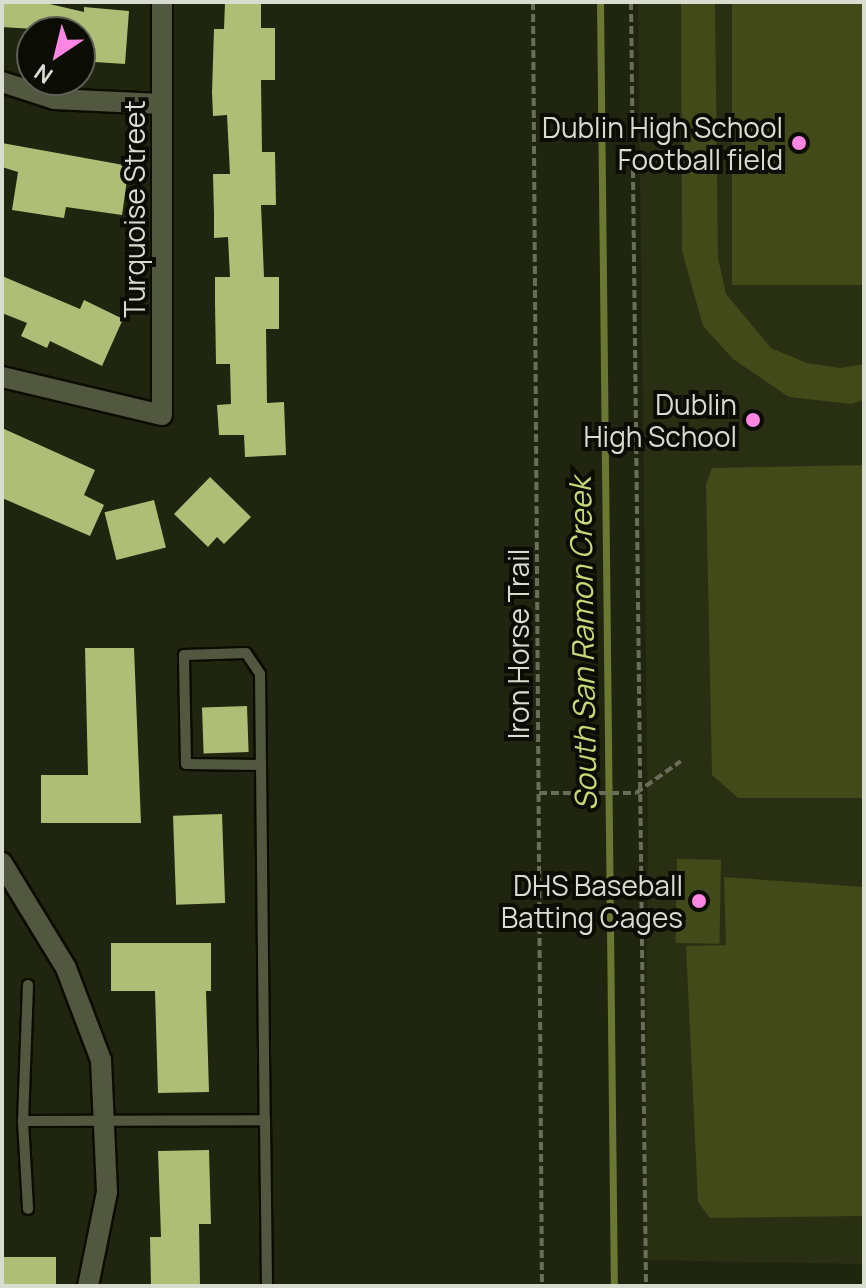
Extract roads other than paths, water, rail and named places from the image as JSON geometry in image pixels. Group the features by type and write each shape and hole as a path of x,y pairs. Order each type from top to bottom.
{"street":[{"name":"Turquoise Street","path":"2,377 162,415 162,2"},
{"path":"2,82 54,99 162,104"},
{"path":"2,863 66,968 101,1060 107,1192 88,1286"}],"lane":[{"path":"261,765 186,764 184,655 246,653 256,661 261,765 267,1286"},
{"path":"28,985 23,1121 28,1209"},
{"path":"23,1121 265,1120"}],"waterway":[{"name":"South San Ramon Creek","path":"600,2 614,1286"}],"place":[{"name":"Dublin High School Football field","path":"799,143"},
{"name":"Dublin High School","path":"753,420"},
{"name":"DHS Baseball Batting Cages","path":"699,901"}]}
